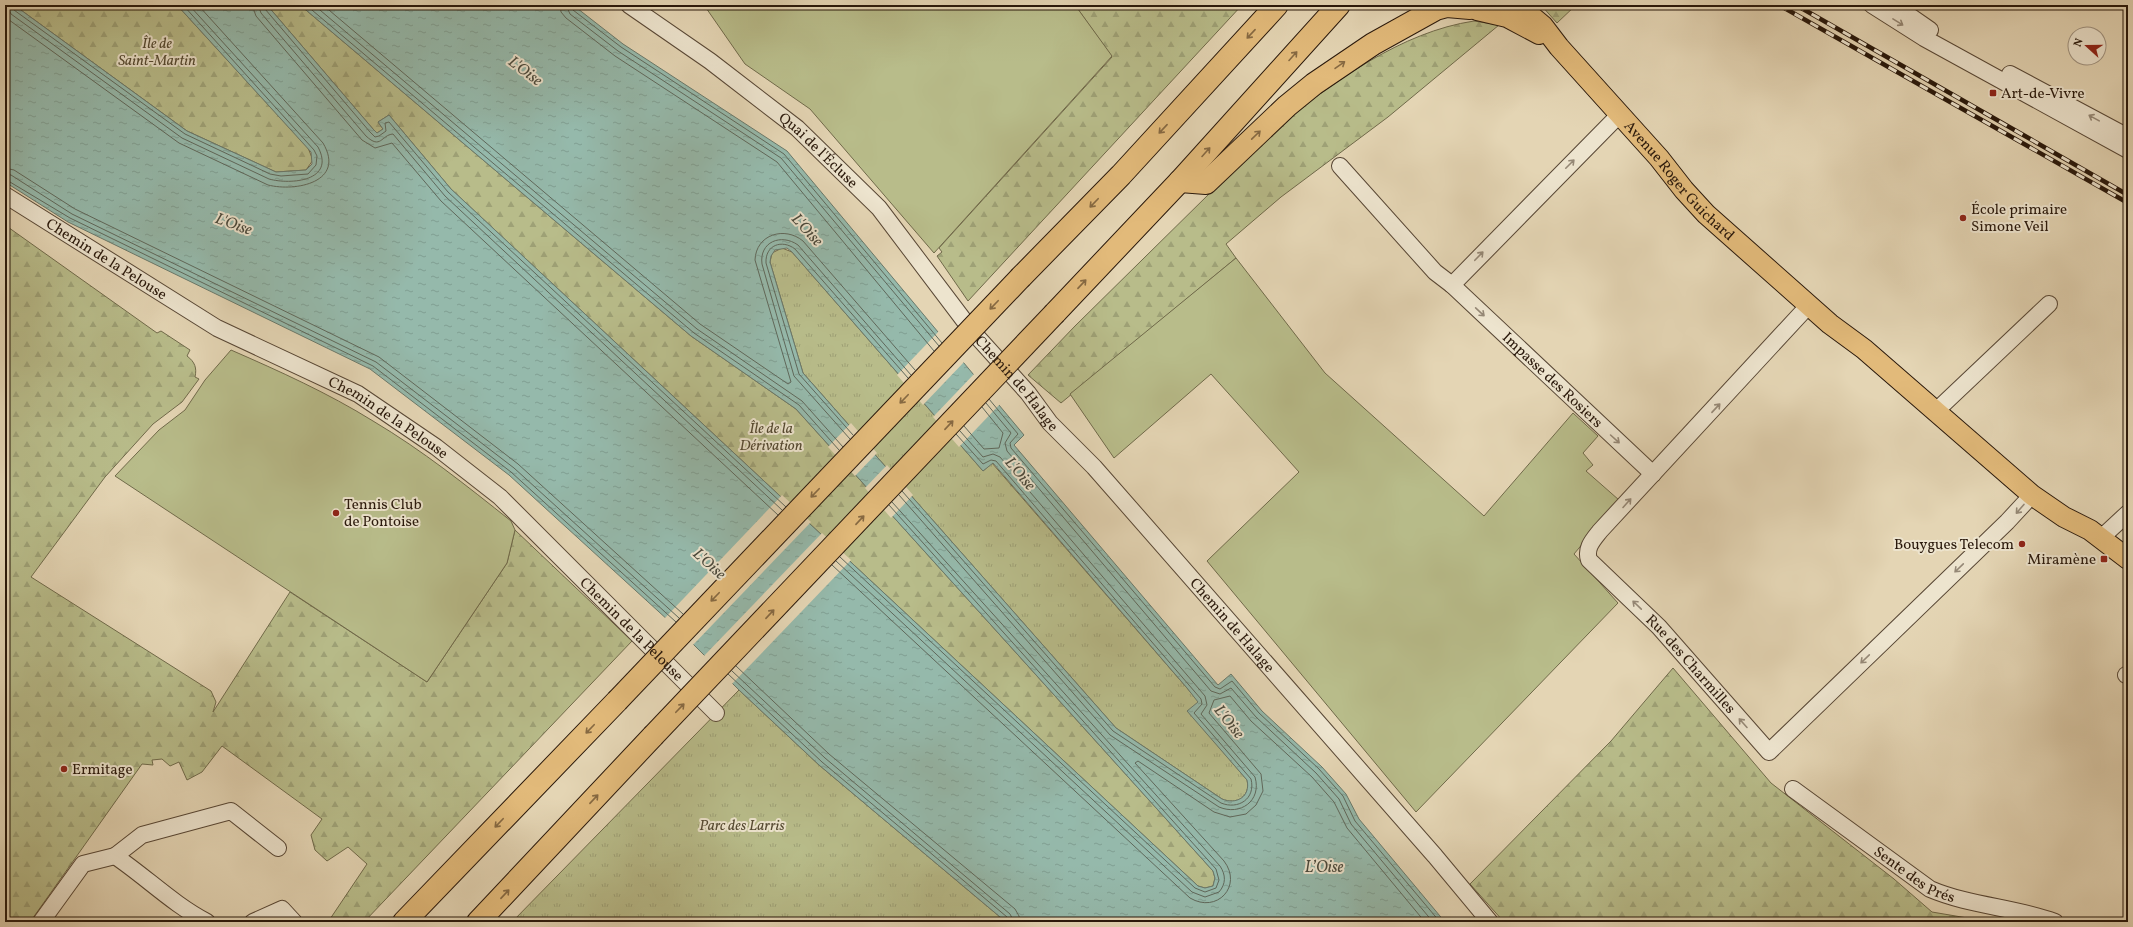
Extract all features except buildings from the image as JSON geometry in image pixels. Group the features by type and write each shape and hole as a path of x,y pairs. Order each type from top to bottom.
{"highway":[{"path":"404,922 1021,277 1121,175 1277,5"},
{"path":"478,922 1180,181 1340,5"},
{"path":"1180,181 1206,183 1287,106 1341,64 1372,44 1436,8 1447,6 1477,7"}],"main road":[{"name":"Avenue Roger Guichard","path":"1518,5 1538,20 1559,47 1659,158 1684,190 1706,214 1830,324 1864,348 2002,467 2032,495"},
{"name":"Avenue Roger Guichard","path":"1477,7 1516,21 1559,47"},
{"path":"2032,495 2064,517 2101,538 2128,559"}],"street":[{"name":"Quai de l'Écluse","path":"629,5 710,61 797,128 879,208 972,331"},
{"path":"1872,5 1924,38 2128,150"},
{"path":"1894,5 1951,43 2128,137"},
{"path":"1452,285 1476,258 1619,115"},
{"name":"Impasse des Rosiers","path":"1340,166 1435,272 1452,285 1653,474"},
{"name":"Chemin de la Pelouse","path":"5,195 217,328 358,394 436,447 500,498 716,713"},
{"path":"1936,411 2049,304"},
{"name":"Rue des Charmilles","path":"1809,305 1592,542 1587,553 1588,560 1659,628 1769,752 2007,522 2032,495"},
{"name":"Chemin de Halage","path":"972,331 1028,393 1050,423 1094,467 1388,802 1490,922"},
{"path":"2101,538 2128,513"},
{"name":"Sente des Prés","path":"1793,789 1930,889 1951,897 2033,914 2054,922"},
{"path":"41,922 82,864 115,856 142,835 231,811 278,848"},
{"path":"115,856 140,873 191,914 207,922"},
{"path":"253,922 282,908 294,922"}],"green space":[{"name":"Île de Saint-Martin","path":"14,5 177,5 308,148 313,160 306,170 276,172 187,131"},
{"name":"Île de la Dérivation","path":"267,5 300,5 691,336 796,409 1213,871 1215,878 1213,886 1205,888 1198,886 451,189 389,115 378,122 383,129 377,133"},
{"path":"704,5 1075,5 1112,56 934,253 810,109 745,64"},
{"path":"1075,5 1242,5 968,301 937,256 942,252 939,248 1112,57"},
{"path":"1541,5 1576,5 1557,23"},
{"path":"1474,21 1499,25 1388,117 1281,197 1226,244 1236,258 1061,403 1028,375 1075,326 1278,126 1322,92 1370,61 1395,47 1447,27"},
{"path":"5,225 157,333 161,331 190,350 187,356 194,363 196,371 195,377 199,379 182,402 153,424 105,477 31,577 211,691 216,702 213,712 290,592 427,682 507,563 515,530 632,641 364,922 328,922 367,864 348,847 327,861 315,850 311,835 322,819 222,746 202,772 187,780 179,762 170,766 162,759 152,760 153,765 142,764 30,922 5,922"},
{"name":"Île de la Dérivation","path":"782,248 792,252 983,471 992,463 1199,702 1188,711 1247,780 1248,786 1245,795 1232,801 1222,799 1116,728 803,373 770,262 772,253"},
{"path":"1236,258 1325,373 1484,516 1573,413 1598,436 1583,453 1593,465 1586,471 1619,500 1574,554 1618,603 1416,812 1207,561 1299,472 1211,374 1114,458 1070,394"},
{"name":"Tennis Club de Pontoise","path":"231,350 321,392 373,421 427,456 511,521 515,530 507,563 427,682 115,476 159,430 185,410 205,380"},
{"path":"1673,668 1771,783 1894,879 1932,912 1991,922 1504,922 1470,884 1611,741"},
{"name":"Parc des Larris","path":"739,690 819,765 1006,922 512,922"}],"water":[{"path":"5,5 14,5 187,131 276,172 306,170 312,164 311,152 177,5 267,5 377,133 383,129 378,122 389,115 451,189 1198,886 1205,888 1213,886 1215,878 1213,871 796,409 691,336 300,5 573,5 623,44 787,151 1024,435 1014,445 1218,685 1231,674 1262,711 1322,767 1346,794 1359,819 1445,922 1006,922 819,765 739,690 681,632 509,475 370,369 68,222 5,182","holes":["787,248 983,471 993,463 1187,688 1198,702 1187,711 1247,780 1248,786 1245,795 1232,801 1222,799 1116,728 803,373 770,262 771,256 775,250"]}],"pier":[{"path":"940,330 965,361 923,405 897,375"},
{"path":"975,373 1001,403 959,447 933,417"},
{"path":"851,423 877,453 855,476 828,447"},
{"path":"887,465 913,495 891,518 865,488"},
{"path":"782,495 811,522 692,646 664,619"},
{"path":"822,533 851,560 731,685 703,657"}],"railway":[{"path":"1779,5 2128,203"},
{"path":"1796,5 2128,195"}],"place":[{"name":"Art-de-Vivre","path":"1993,93"},
{"name":"École primaire Simone Veil","path":"1963,218"},
{"name":"Tennis Club de Pontoise","path":"336,513"},
{"name":"Bouygues Telecom","path":"2022,544"},
{"name":"Miramène","path":"2104,559"},
{"name":"Ermitage","path":"64,769"}],"water label":[{"name":"L'Oise","path":"526,70"},
{"name":"L'Oise","path":"234,223"},
{"name":"L'Oise","path":"808,229"},
{"name":"L'Oise","path":"1021,473"},
{"name":"L'Oise","path":"710,563"},
{"name":"L'Oise","path":"1230,721"},
{"name":"L’Oise","path":"1324,866"}]}
